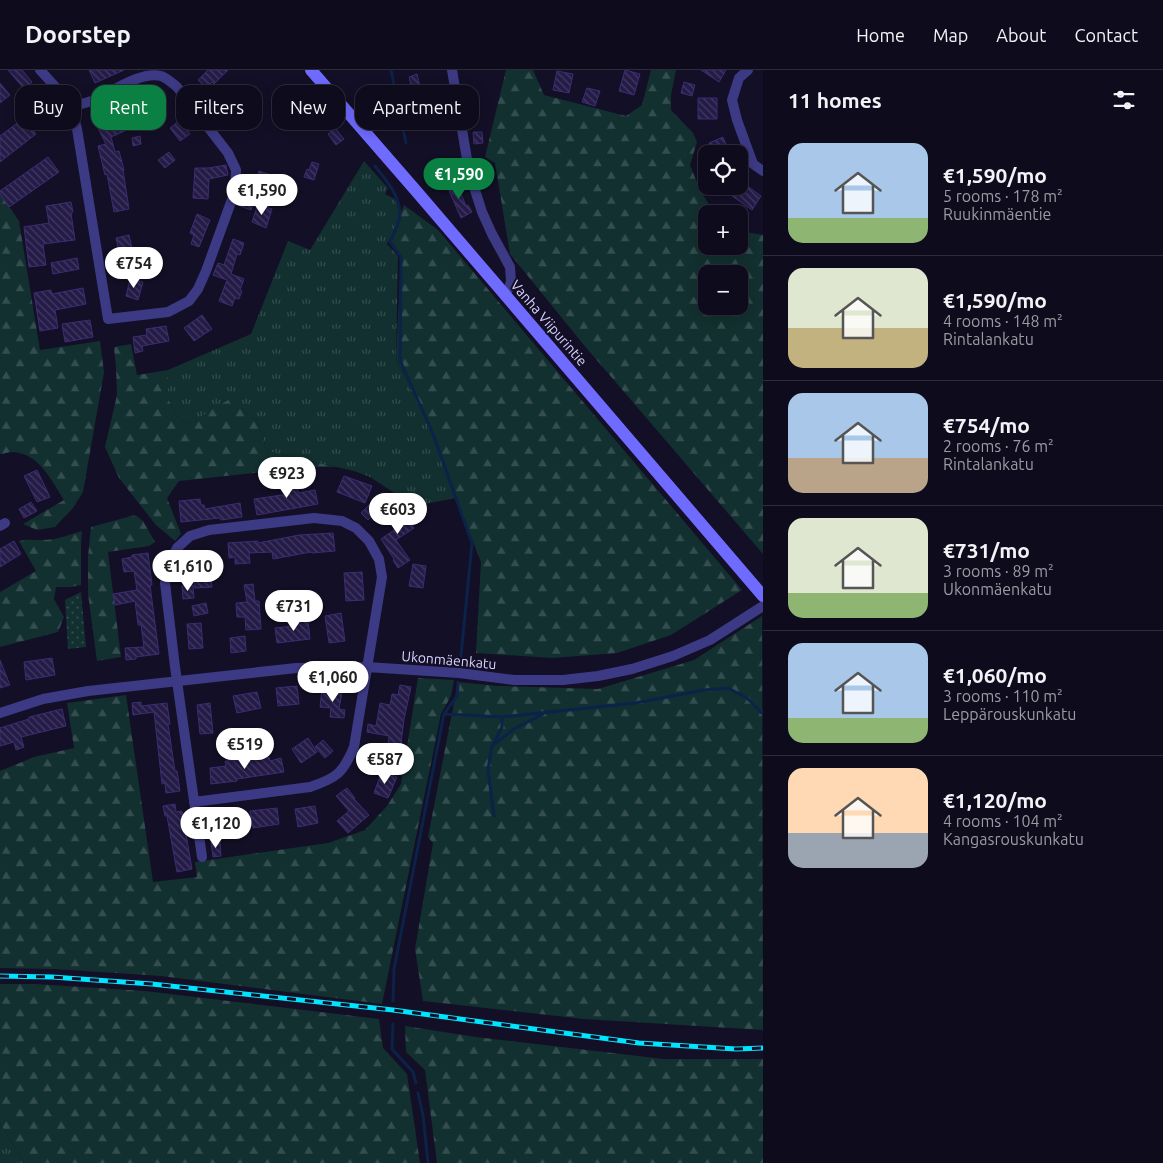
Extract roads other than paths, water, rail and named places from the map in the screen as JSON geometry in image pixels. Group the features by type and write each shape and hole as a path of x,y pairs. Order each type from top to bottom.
{"street":[{"path":"40,70 54,85"},
{"name":"Vanha Viipurintie","path":"310,70 505,294 763,596"},
{"path":"452,70 469,171 482,212 510,267 511,281 505,294"},
{"path":"748,70 739,78 732,100 753,164 763,171"},
{"path":"150,76 161,76 170,80 177,87 228,153 236,170 235,191 206,271 198,290 189,301 168,312 108,319 71,107 93,100 135,80 150,76"},
{"path":"194,802 310,787 338,775 348,762 354,747 382,577 379,559 369,541 356,528 342,521 314,518 209,530 190,536 177,548 169,563 165,583 177,680 194,802 202,858"},
{"name":"Ukonmäenkatu","path":"0,713 44,699 88,691 296,668 367,667 459,673 514,680 563,680 598,676 632,669 680,653 710,640 763,606"}],"waterway":[{"path":"391,70 406,143"},
{"path":"375,166 393,191 399,205 399,220 390,242 401,257 400,360 433,434 472,543 461,656"},
{"path":"393,1001 394,969 444,714 457,696 458,682"},
{"path":"444,714 502,717 635,703 704,690 728,688 747,698 763,714"},
{"path":"494,816 488,770 492,746 514,729 543,714"},
{"path":"494,743 502,727 502,717"},
{"path":"393,1024 392,1049 413,1072 416,1083"},
{"path":"418,1093 423,1115 428,1163"}],"railway":[{"path":"0,976 52,977 152,984 393,1010 639,1043 736,1049 763,1048"}]}
